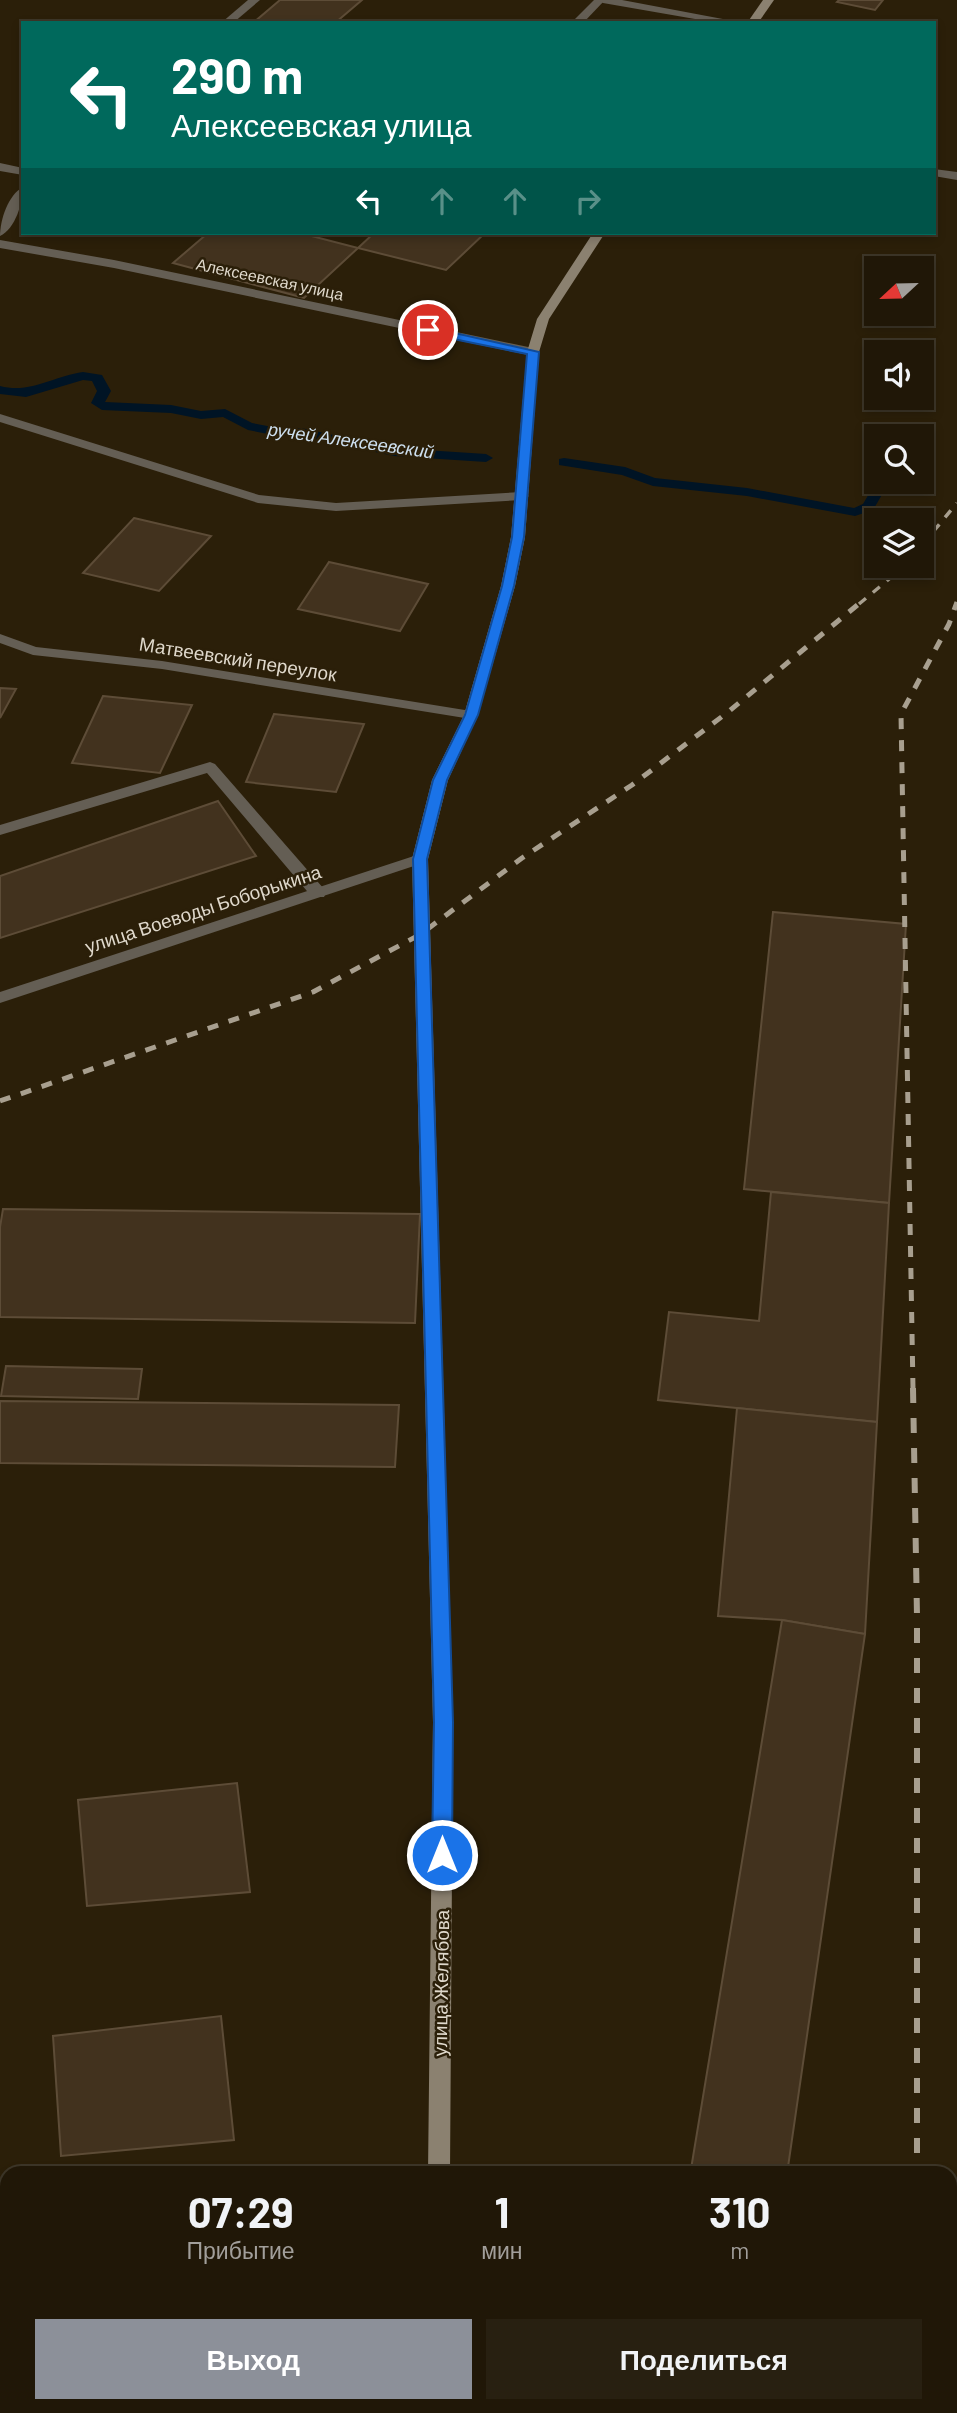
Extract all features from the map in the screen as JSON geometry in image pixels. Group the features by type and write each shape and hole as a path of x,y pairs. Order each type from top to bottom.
{"main road":[{"path":"753,21 769,0"},
{"name":"улица Желябова","path":"439,2166 443,1722 420,859 440,780 471,715 508,586 518,537 533,352 543,319 558,292 599,235"}],"street":[{"path":"228,21 254,0"},
{"path":"578,21 601,0 727,21"},
{"path":"0,167 21,172"},
{"path":"936,173 957,176"},
{"path":"0,232 21,195"},
{"name":"Алексеевская улица","path":"0,244 114,264 533,352"},
{"path":"0,418 258,499 336,507 522,496"},
{"name":"Матвеевский переулок","path":"0,638 33,651 162,666 471,715"},
{"path":"0,830 210,767 318,893"},
{"name":"улица Воеводы Боборыкина","path":"0,998 420,859"}],"building":[{"path":"280,0 362,0 337,21 255,21"},
{"path":"883,0 875,10 837,2"},
{"path":"206,235 308,235 358,248 304,298 173,263"},
{"path":"372,235 483,235 446,270 358,248"},
{"path":"134,518 211,536 159,591 83,573"},
{"path":"329,562 428,584 400,631 298,609"},
{"path":"0,688 16,689 0,718"},
{"path":"103,696 192,705 160,773 72,763"},
{"path":"274,714 364,724 336,792 246,782"},
{"path":"218,801 256,856 0,938 0,876"},
{"path":"773,912 906,924 889,1203 744,1189"},
{"path":"771,1192 889,1203 877,1422 658,1400 669,1312 759,1321"},
{"path":"3,1209 420,1214 415,1323 0,1317 0,1227"},
{"path":"6,1366 142,1369 138,1399 1,1396"},
{"path":"0,1401 399,1405 395,1467 0,1463"},
{"path":"737,1408 877,1422 865,1634 782,1620 718,1616"},
{"path":"782,1620 865,1634 788,2166 691,2166"},
{"path":"237,1783 250,1892 87,1906 78,1800"},
{"path":"221,2016 234,2140 61,2156 53,2036"}],"waterway":[{"name":"ручей Алексеевский","path":"0,390 13,394 26,393 71,377 83,376 97,378 104,391 98,403 102,406 171,409 201,415 225,413 248,426 278,432 301,432 394,452 486,458"},
{"name":"ручей Алексеевский","path":"564,462 625,471 653,482 747,492 855,512 868,507 876,494"}],"railway":[{"path":"934,531 957,503"},
{"path":"859,604 890,578"},
{"path":"0,1101 313,992 421,934 522,858 632,785 728,712 861,602"},
{"path":"913,1389 901,714 949,624 957,602"},
{"path":"913,1388 917,1616 917,2166"}],"route":[{"path":"428,330 533,352 518,537 508,586 471,715 440,780 420,859 443,1722 442,1855"}]}
